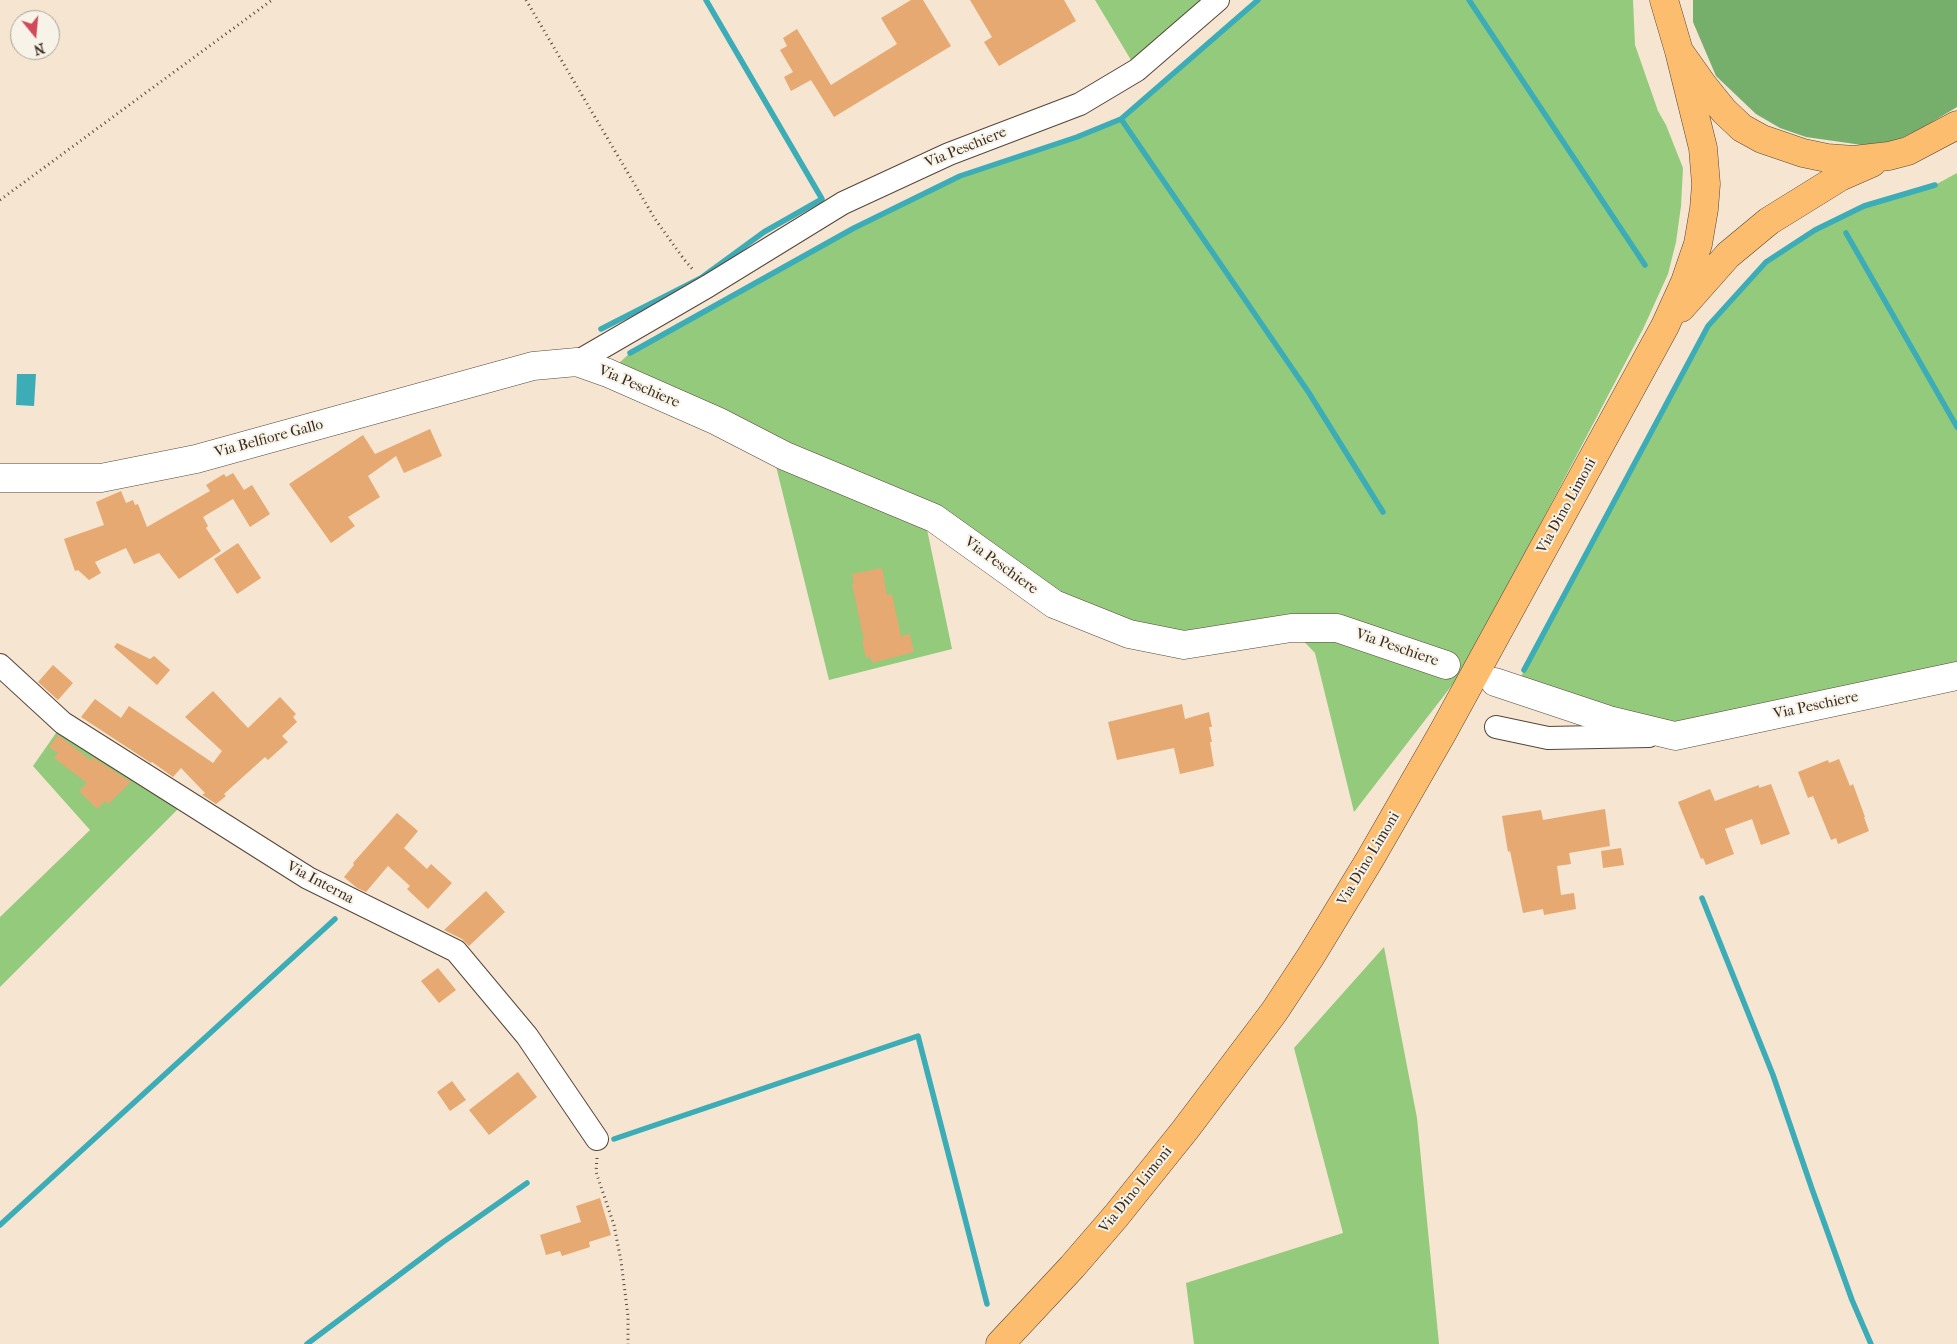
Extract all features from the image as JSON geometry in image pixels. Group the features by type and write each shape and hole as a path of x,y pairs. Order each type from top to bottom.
{"main road":[{"path":"1664,0 1669,23 1679,51 1703,148 1706,184 1698,244 1685,282 1665,326"},
{"path":"1679,51 1724,112 1742,128 1762,139 1803,153 1827,158 1854,160 1889,156 1908,151 1957,125"},
{"path":"1665,326 1728,255 1769,221 1840,177 1889,156"},
{"name":"Via Dino Limoni","path":"1000,1344 1103,1231 1185,1130 1274,1012 1311,956 1370,859 1443,732 1665,326"}],"street":[{"name":"Via Peschiere","path":"577,362 708,286 843,203 948,154 1080,104 1137,70 1218,0"},
{"name":"Via Peschiere","path":"533,366 577,362 608,372 717,421 784,456 934,518 1054,604 1129,634 1184,645 1291,628 1337,628 1446,665"},
{"name":"Via Belfiore Gallo","path":"0,478 102,478 196,459 533,366"},
{"name":"Via Interna","path":"0,665 63,723 308,878 456,951 527,1036 597,1139"},
{"name":"Via Peschiere","path":"1496,728 1548,738 1675,736 1957,676"},
{"name":"Via Peschiere","path":"1495,682 1609,720 1675,736"}],"path":[{"path":"0,200 272,0"},
{"path":"526,0 655,219 683,258 708,286"},
{"path":"597,1139 596,1172 614,1225 621,1261 628,1316 628,1344"}],"green space":[{"path":"1095,0 1218,0 1137,70"},
{"path":"1258,0 1633,0 1635,45 1658,111 1666,125 1683,168 1681,206 1676,242 1668,274 1643,329 1463,671 1354,812 1315,653 1291,628 1129,634 924,515 952,649 829,680 772,450 608,373 630,353 854,228 960,176 1077,137 1121,119"},
{"path":"1693,0 1957,0 1957,107 1922,128 1893,142 1862,145 1806,137 1780,128 1756,114 1716,76 1693,22"},
{"path":"1957,173 1957,676 1675,736 1516,689 1524,670 1708,326 1766,262 1815,230 1864,206 1935,185"},
{"path":"63,723 186,801 0,987 0,917 90,830 33,766"},
{"path":"1384,947 1417,1118 1439,1344 1194,1344 1186,1283 1343,1233 1294,1048"}],"water":[{"path":"17,374 36,374 34,406 16,405"}],"building":[{"path":"911,0 923,0 951,46 834,117 811,80 791,91 784,77 793,72 780,50 787,46 783,38 797,29 831,85 897,44 881,18"},
{"path":"970,0 1064,0 1076,21 999,66 984,42 992,37"},
{"path":"430,429 442,456 404,473 396,456 368,476 380,497 348,517 355,526 331,543 289,484 363,435 375,454"},
{"path":"233,473 244,490 252,485 270,514 250,527 233,499 203,517 208,526 206,528 221,551 179,579 159,553 134,564 126,548 95,562 101,573 89,580 78,570 75,571 64,539 104,525 96,502 121,491 126,503 133,500 135,505 138,504 147,527 210,491 206,485 224,474 226,477"},
{"path":"238,543 261,578 237,594 214,559"},
{"path":"882,568 887,595 892,594 901,636 910,634 914,652 872,663 871,657 866,658 862,641 864,641 852,584 854,583 852,574"},
{"path":"117,643 150,659 154,656 170,670 157,685 114,647"},
{"path":"53,665 73,683 58,700 38,682"},
{"path":"213,691 248,728 280,697 296,714 293,717 297,722 282,736 288,742 268,760 265,757 224,794 226,796 216,804 202,795 205,793 181,768 173,777 81,717 95,699 121,718 129,706 213,763 222,751 185,717"},
{"path":"1182,704 1185,719 1209,712 1212,727 1209,727 1212,742 1210,742 1214,766 1180,774 1174,748 1117,760 1108,722"},
{"path":"58,735 92,761 92,757 131,782 108,804 105,801 97,809 79,791 87,783 54,758 58,753 49,747"},
{"path":"1839,759 1850,786 1853,784 1869,831 1838,844 1836,838 1831,840 1813,796 1808,798 1798,772 1828,760 1829,763"},
{"path":"1771,784 1790,834 1761,845 1752,819 1725,829 1734,854 1706,865 1703,858 1701,859 1678,802 1710,789 1715,801 1759,785 1759,788"},
{"path":"1605,809 1610,846 1569,853 1571,864 1557,866 1561,895 1574,893 1576,909 1544,915 1543,909 1523,913 1510,851 1508,852 1502,816 1541,810 1543,820"},
{"path":"397,813 418,831 404,848 427,869 431,864 452,883 428,909 407,889 410,886 388,866 366,892 357,888 344,877 354,865 353,863"},
{"path":"1621,848 1624,865 1603,868 1601,851"},
{"path":"486,891 505,912 469,946 462,939 444,930"},
{"path":"438,968 456,990 439,1003 421,981"},
{"path":"518,1072 537,1097 489,1135 469,1110"},
{"path":"452,1081 466,1100 450,1111 437,1092"},
{"path":"600,1198 611,1235 589,1242 590,1247 562,1256 560,1251 546,1255 540,1235 581,1222 576,1206"}],"waterway":[{"path":"601,329 701,278 764,232 822,199 706,0"},
{"path":"630,353 854,228 960,176 1077,137 1121,119 1258,0"},
{"path":"1469,0 1645,265"},
{"path":"1121,119 1309,393 1383,512"},
{"path":"1524,670 1708,326 1766,262 1815,230 1864,206 1935,185"},
{"path":"1846,233 1957,427"},
{"path":"1702,898 1773,1075 1852,1300 1871,1344"},
{"path":"0,1225 335,919"},
{"path":"614,1139 918,1036 987,1304"},
{"path":"307,1344 443,1242 527,1183"}]}
